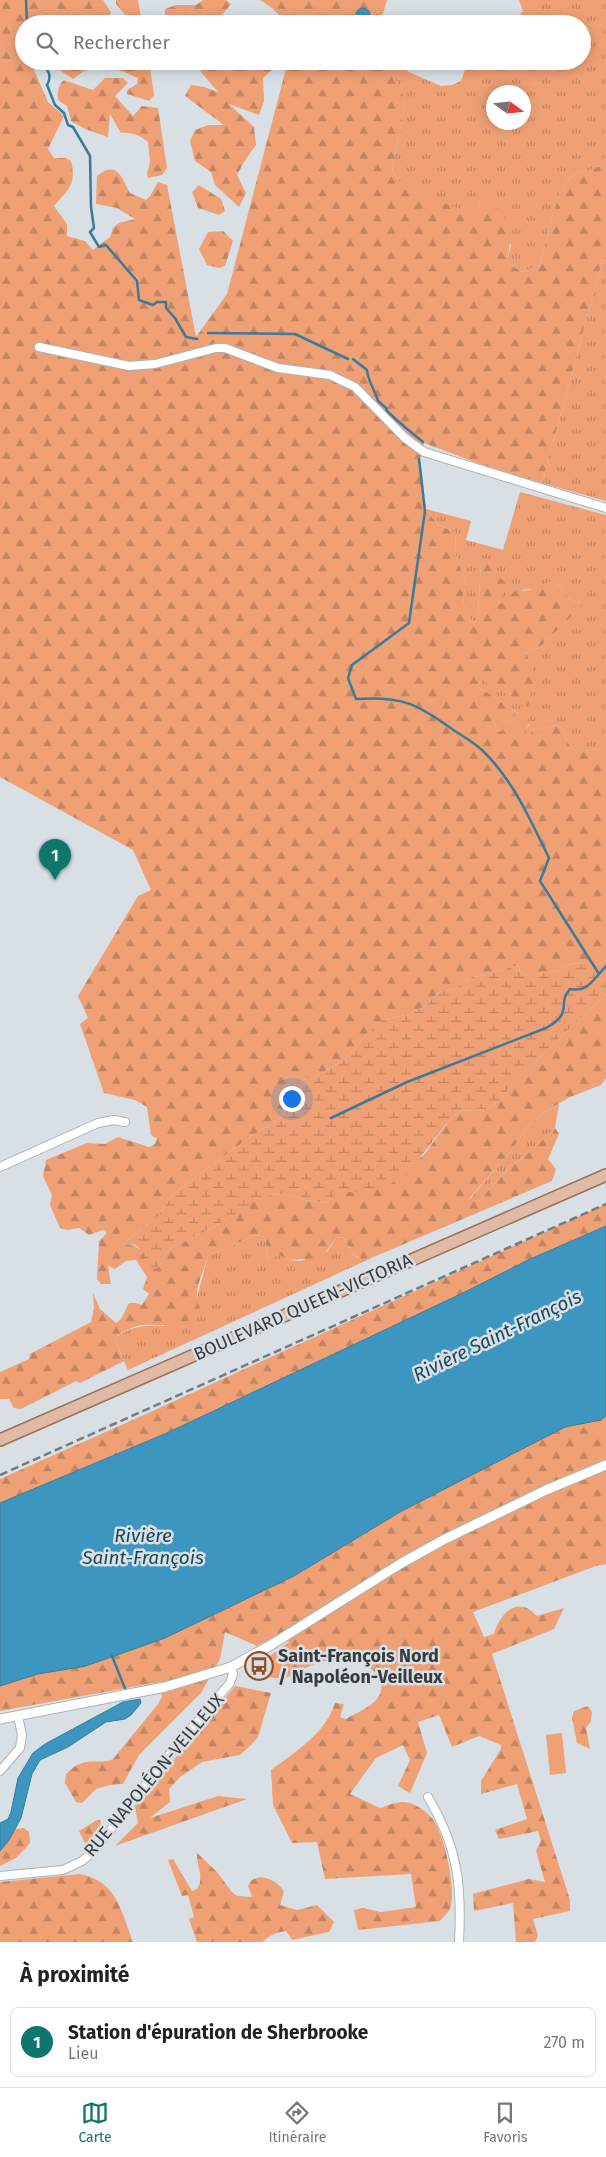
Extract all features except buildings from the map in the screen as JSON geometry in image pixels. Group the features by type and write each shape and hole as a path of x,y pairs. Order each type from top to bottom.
{"main road":[{"name":"BOULEVARD QUEEN-VICTORIA","path":"0,1440 606,1175"}],"street":[{"path":"39,347 129,366 155,364 208,349 225,348 278,368 330,375 355,386 405,438 424,452 606,508"},
{"path":"0,1167 98,1123 114,1120 125,1122"},
{"path":"0,1720 147,1691 231,1667 271,1645 443,1540 546,1490 606,1465"},
{"name":"RUE NAPOLÉON-VEILLEUX","path":"0,1876 63,1870 82,1861 95,1850 158,1767 230,1683 233,1674 231,1667"},
{"path":"0,1771 20,1748 22,1743 18,1716"},
{"path":"428,1797 443,1822 452,1847 459,1891 459,1942"}],"green space":[{"path":"0,0 103,0 111,12 110,15 15,15 15,70 34,70 48,102 64,116 48,149 54,158 66,158 71,161 73,169 70,186 54,206 67,224 67,236 85,241 93,250 110,237 113,228 119,223 135,219 117,208 96,204 97,176 104,171 114,170 118,172 130,193 146,200 158,182 167,185 196,337 227,294 286,70 389,70 402,89 405,105 392,171 404,188 476,215 480,200 487,198 501,212 508,227 510,244 506,263 523,272 540,265 556,205 566,183 571,177 602,165 606,161 606,258 603,258 542,483 480,464 424,443 420,459 426,509 437,524 456,533 455,553 466,583 463,597 465,611 473,622 477,621 481,563 485,561 505,583 504,593 498,600 500,604 511,592 529,590 549,582 558,585 570,599 583,605 540,647 526,653 535,674 528,707 482,680 477,686 518,713 507,723 492,719 499,732 528,717 523,747 532,731 556,725 563,729 570,746 574,750 606,749 606,960 598,964 571,964 554,972 533,974 521,974 518,965 487,975 472,977 455,989 439,992 425,1006 410,1014 382,1020 366,1035 346,1059 324,1072 296,1083 281,1118 253,1135 174,1193 158,1216 123,1244 139,1248 158,1268 168,1250 219,1224 253,1202 270,1195 282,1194 325,1203 340,1192 352,1192 423,1156 452,1117 461,1111 487,1109 502,1098 518,1078 606,994 606,1078 601,1085 568,1098 540,1115 526,1128 512,1150 469,1199 479,1201 511,1165 523,1158 555,1128 559,1134 548,1159 556,1169 552,1181 376,1256 362,1259 354,1255 343,1237 336,1238 322,1258 288,1260 279,1255 268,1260 265,1237 256,1235 208,1256 199,1282 197,1296 200,1308 195,1316 189,1320 174,1325 139,1326 124,1332 114,1338 124,1361 80,1383 76,1381 21,1409 14,1408 9,1399 0,1399 0,1372 29,1359 30,1354 91,1322 94,1308 93,1293 100,1309 116,1323 121,1319 129,1303 142,1305 149,1294 143,1289 147,1277 136,1260 126,1261 115,1269 108,1266 111,1284 101,1284 97,1279 99,1241 107,1233 103,1230 89,1235 79,1228 67,1230 60,1228 50,1205 52,1195 43,1176 46,1160 87,1143 105,1144 118,1137 149,1147 155,1144 157,1139 151,1135 147,1107 135,1100 104,1093 80,1024 88,1018 78,996 138,896 151,890 133,850 0,777"},
{"path":"116,0 138,0 140,15 125,15 116,4"},
{"path":"203,0 226,0 231,4 222,15 165,15 165,9 176,5 196,5"},
{"path":"260,0 387,0 383,15 279,15"},
{"path":"519,0 606,0 606,161 602,165 571,177 566,183 556,205 540,265 523,272 506,263 511,245 480,200 476,216 404,188 392,171 405,105 402,90 389,70 406,70 441,86 452,85 461,81 465,70 591,70 591,15 520,15 523,11"},
{"path":"59,70 87,70 81,73 73,79"},
{"path":"118,70 150,70 154,95 149,101 127,94 127,90 137,84 138,78"},
{"path":"272,70 263,78 264,101 259,115 229,104 254,127 256,145 237,175 246,193 239,207 215,185 211,172 195,161 190,141 195,130 208,125 224,125 185,96 191,85 218,92 200,71"},
{"path":"105,78 123,78 128,83 115,96 133,116 142,106 158,108 167,168 162,175 148,178 150,162 148,142 136,135 121,133 110,114 108,137 85,129 71,121 67,106 58,100 58,89 64,80 93,90"},
{"path":"199,185 221,199 225,211 219,215 198,208 192,192"},
{"path":"223,231 233,241 225,266 219,268 207,265 199,249 208,232"},
{"path":"606,247 606,501 542,483"},
{"path":"520,492 606,515 606,749 574,750 570,746 563,729 556,725 532,731 523,748 523,740 529,724 499,732 491,718 507,723 518,713 477,686 482,680 527,657 526,653 540,647 583,605 570,599 558,585 549,582 540,588 522,590 500,604 481,563 478,614 477,621 473,622 465,612 463,597 466,583 455,553 456,533 437,524 426,509 471,521 466,540 503,550"},
{"path":"606,960 606,994 518,1078 502,1098 487,1109 461,1111 452,1117 407,1174 388,1185 364,1192 340,1192 325,1203 282,1194 270,1195 168,1250 158,1268 154,1269 139,1248 131,1244 123,1244 158,1216 174,1193 253,1135 281,1118 296,1083 324,1072 346,1059 366,1035 382,1020 410,1014 425,1006 439,992 455,989 472,977 487,975 518,965 521,974 533,974 554,972 571,964 598,964"},
{"path":"559,1104 555,1128 523,1158 511,1165 479,1201 469,1200 512,1150 526,1128 540,1115"},
{"path":"606,1204 606,1226 528,1260 467,1291 167,1433 0,1503 0,1479"},
{"path":"256,1235 265,1237 268,1260 279,1255 288,1260 301,1261 328,1251 336,1238 343,1237 354,1255 361,1259 376,1256 128,1370 114,1338 138,1327 164,1326 196,1301 208,1256"},
{"path":"606,1416 606,1564 596,1566 473,1612 484,1637 494,1634 501,1619 513,1608 529,1609 537,1616 564,1608 554,1629 492,1654 570,1900 570,1911 533,1919 538,1936 535,1942 516,1942 513,1903 474,1911 473,1894 529,1879 545,1882 536,1851 541,1841 538,1831 499,1839 495,1830 527,1819 517,1784 481,1794 481,1781 501,1749 501,1745 479,1736 452,1747 439,1715 418,1722 427,1753 410,1793 398,1786 410,1760 403,1745 376,1758 350,1794 380,1808 399,1802 410,1803 423,1810 437,1825 445,1848 452,1889 450,1909 440,1921 358,1930 354,1910 363,1908 381,1912 416,1907 411,1874 325,1879 317,1842 292,1843 273,1805 271,1770 317,1733 331,1714 335,1703 344,1704 340,1717 346,1719 375,1701 381,1690 380,1680 374,1671 360,1662 336,1659 311,1666 285,1678 265,1676 248,1672 289,1642 283,1632 257,1646 225,1632 220,1659 201,1693 139,1755 123,1784 96,1789 82,1803 76,1802 65,1783 66,1774 76,1766 84,1763 113,1759 158,1704 162,1697 160,1682 0,1711 0,1686 38,1674 86,1666 165,1638 294,1576 400,1512 565,1426 601,1420"},
{"path":"235,1686 271,1693 258,1737 240,1755 202,1762 179,1778 169,1789 170,1802 150,1818 218,1796 247,1799 115,1846 138,1823 135,1807"},
{"path":"588,1706 592,1712 591,1721 586,1728 590,1749 577,1743 572,1718 574,1711"},
{"path":"562,1733 566,1773 550,1775 546,1735"},
{"path":"100,1820 103,1833 91,1850 88,1849 79,1831"},
{"path":"24,1828 29,1832 30,1843 16,1858 0,1866 0,1851 15,1829"},
{"path":"197,1853 217,1872 237,1896 252,1897 248,1886 251,1881 261,1877 276,1883 284,1891 280,1905 297,1910 317,1905 334,1922 329,1932 292,1940 286,1931 274,1934 263,1942 197,1942 189,1919 194,1917 188,1895 182,1896 168,1860 173,1859 192,1891 197,1889 200,1880"},
{"path":"80,1874 102,1883 110,1890 121,1909 133,1942 0,1942 0,1882"}],"water":[{"path":"360,8 366,8 370,15 356,15"},
{"name":"Rivière Saint-François","path":"606,1226 606,1416 601,1420 565,1427 400,1512 294,1576 165,1638 86,1666 38,1674 0,1686 0,1503 167,1433 467,1291 528,1260"},
{"path":"140,1699 141,1703 125,1719 106,1722 68,1747 40,1760 32,1774 21,1818 9,1840 0,1851 0,1823 8,1819 18,1778 33,1753 45,1744 123,1702"}],"waterway":[{"path":"26,0 27,15"},
{"path":"47,70 49,81 47,85 55,105 64,113 68,125 73,127 90,156 91,207 94,228 90,232 99,247 106,245 137,281 139,300 153,305 157,302 166,302 166,308 175,318 186,337 197,339"},
{"path":"208,333 295,334 348,359"},
{"path":"353,359 367,370 378,401 423,442"},
{"path":"419,459 425,511 409,623 352,665 348,678 356,699 397,700 418,707 476,745 494,762 520,801 549,858 540,881 599,974 606,966"},
{"path":"331,1118 407,1082 546,1028 563,1013 564,999 570,989 583,988 590,984 599,974"},
{"path":"112,1656 126,1691"}],"railway":[{"path":"0,1475 606,1204"}],"place":[{"name":"Station d'épuration de Sherbrooke","path":"55,880"},
{"name":"Saint-François Nord / Napoléon-Veilleux","path":"259,1666"}]}
